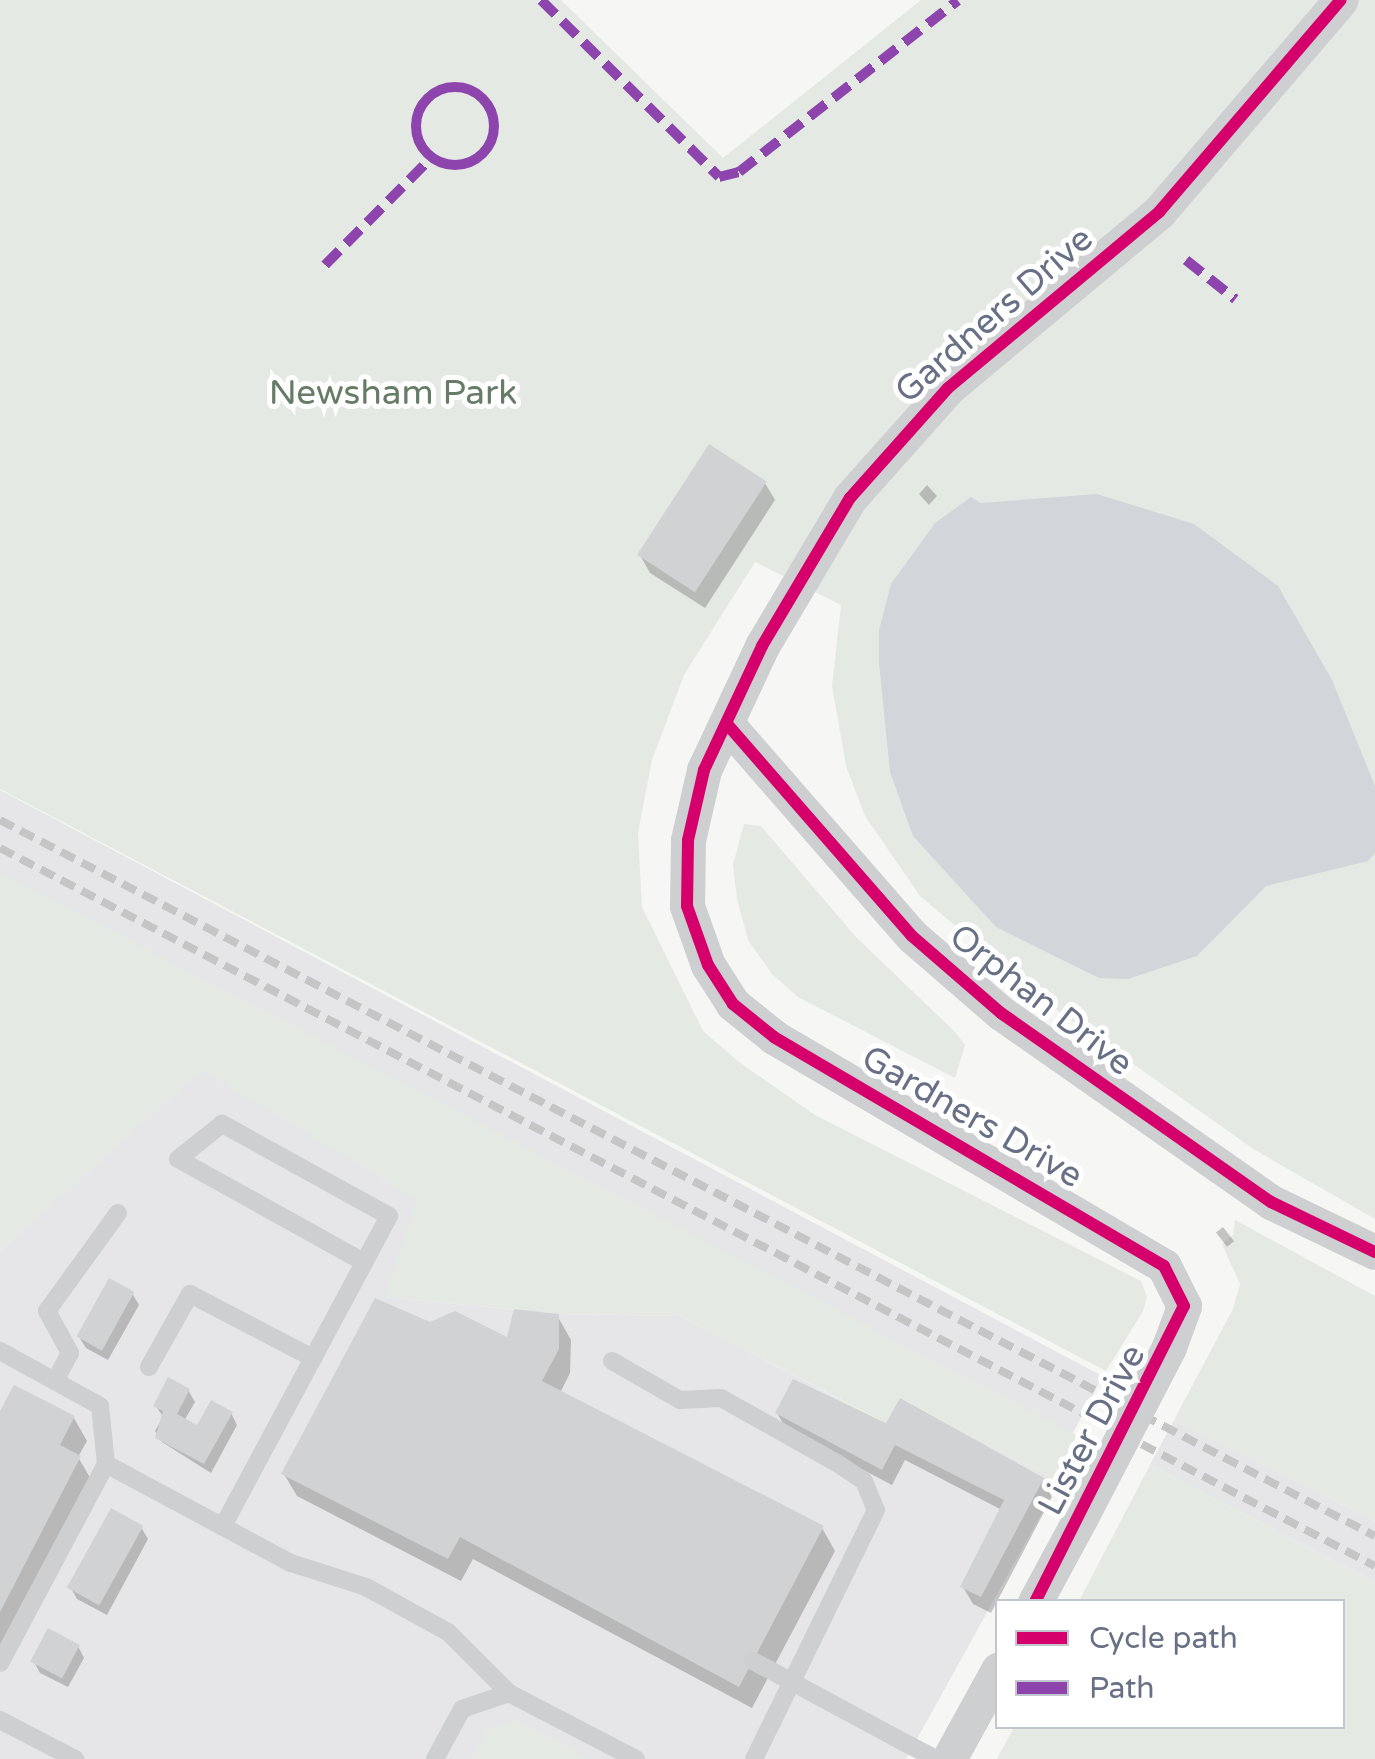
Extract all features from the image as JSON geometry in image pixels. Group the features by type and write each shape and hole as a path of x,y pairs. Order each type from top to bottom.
{"street":[{"name":"Gardners Drive","path":"1174,1284 1150,1257 774,1038 734,1004 708,965 687,906 696,800 783,602 882,457 948,388 1159,212 1341,0"},
{"name":"Orphan Drive","path":"727,724 912,936 1000,1014 1270,1202 1375,1252"},
{"name":"Lister Drive","path":"1037,1599 1169,1347 1184,1306 1174,1284"},
{"path":"949,1759 995,1675"}],"lane":[{"path":"223,1526 389,1216 222,1124 178,1160 364,1262"},
{"path":"55,1381 70,1354 47,1311 118,1213"},
{"path":"149,1367 190,1294 313,1358"},
{"path":"0,1350 100,1406 106,1464 0,1663"},
{"path":"612,1361 680,1400 721,1398 837,1463 864,1481 876,1510 754,1759"},
{"path":"106,1464 291,1563 366,1586 448,1632 509,1693 636,1759"},
{"path":"753,1661 936,1759"},
{"path":"435,1759 462,1709 509,1693"},
{"path":"0,1720 76,1759"}],"shaded area":[{"path":"1097,494 1194,524 1278,586 1332,680 1375,786 1375,853 1368,861 1266,886 1197,956 1128,979 1099,978 996,927 913,836 890,772 879,663 879,630 891,584 935,523 971,497 981,503"},
{"path":"0,790 1103,1376 1064,1450 0,884"},
{"path":"201,1069 418,1199 385,1297 559,1314 680,1316 885,1423 900,1398 1059,1482 906,1759 0,1759 0,1251"},
{"path":"1174,1420 1375,1521 1375,1582 1150,1465"}],"green space":[{"name":"Newsham Park","path":"0,0 561,0 723,158 921,0 1375,0 1375,1219 1255,1150 1044,1001 920,896 865,816 846,766 832,686 841,605 755,562 684,675 652,760 638,833 642,907 703,1031 739,1062 815,1115 1141,1281 1147,1297 1143,1311 1106,1371 0,789"},
{"path":"744,824 761,826 856,937 955,1032 965,1045 955,1078 798,997 772,974 748,940 737,899 733,865"},
{"path":"0,873 1076,1435 1059,1482 900,1398 886,1423 680,1316 559,1314 384,1297 417,1199 202,1070 0,1251"},
{"path":"1235,1220 1375,1296 1375,1521 1174,1420 1233,1309 1240,1284 1222,1244 1233,1235"},
{"path":"1150,1465 1375,1582 1375,1759 997,1759 1013,1729 1345,1729 1345,1599 1080,1599"},
{"path":"517,1720 589,1759 472,1759 488,1728"}],"building":[{"path":"709,444 767,482 695,592 637,555"},
{"path":"109,1278 134,1292 102,1351 77,1337"},
{"path":"375,1298 430,1322 455,1311 507,1337 514,1309 559,1314 559,1349 542,1381 824,1526 739,1687 460,1537 448,1559 281,1474"},
{"path":"168,1377 190,1389 177,1414 197,1425 211,1400 233,1412 204,1464 155,1438 163,1411 153,1406"},
{"path":"793,1379 886,1423 900,1398 1044,1478 981,1597 960,1587 1004,1500 895,1445 882,1470 775,1413"},
{"path":"14,1385 75,1416 60,1445 81,1456 0,1612 0,1411"},
{"path":"111,1508 143,1526 99,1606 67,1588"},
{"path":"48,1628 80,1645 62,1678 30,1662"}],"railway":[{"path":"0,820 1375,1536"},
{"path":"0,848 1375,1566"}],"marked path":[{"path":"541,0 719,177 739,172 958,0"},
{"path":"447,87 463,87 488,104 494,126 488,148 477,159 463,165 447,165 422,148 416,134 416,118 433,93 447,87"},
{"path":"325,265 431,158"},
{"path":"1186,260 1235,299"}],"cycle path":[{"path":"1037,1599 1184,1306 1164,1266 774,1037 733,1004 708,965 687,906 688,840 704,770 762,646 850,498 948,388 1159,212 1341,0"},
{"path":"727,724 912,936 1001,1013 1271,1202 1375,1252"}]}
